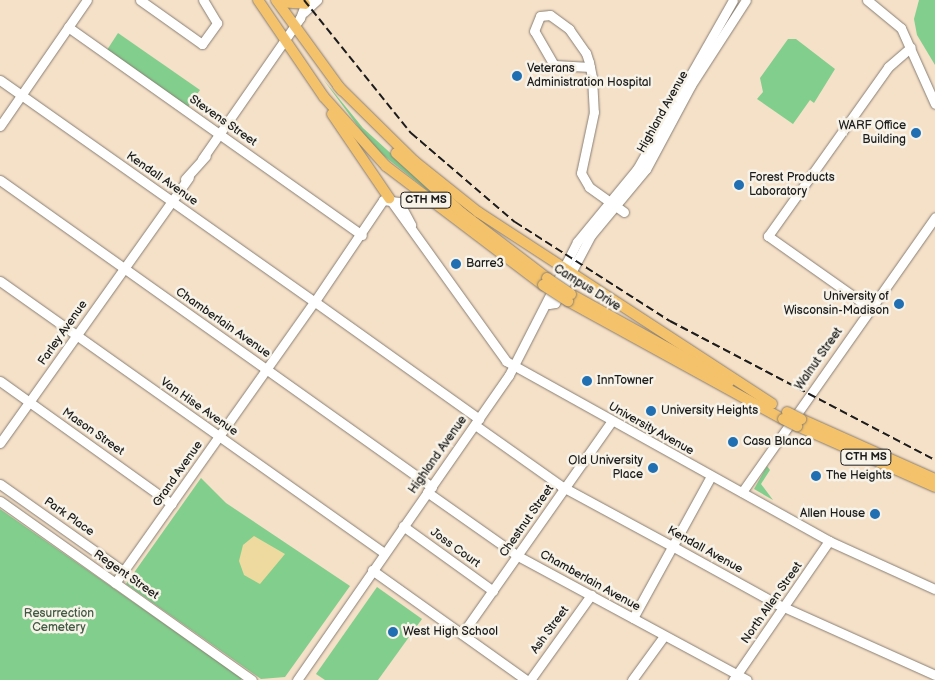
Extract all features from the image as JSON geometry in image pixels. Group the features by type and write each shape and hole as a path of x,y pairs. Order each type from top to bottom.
{"main road":[{"name":"CTH MS","path":"258,0 324,97"},
{"name":"CTH MS","path":"277,1 294,26"},
{"path":"277,1 305,5"},
{"name":"Campus Drive","path":"294,26 338,86 426,182 545,281"},
{"path":"338,86 445,187 568,271 772,404"},
{"path":"324,97 389,198"},
{"name":"Campus Drive","path":"324,97 418,193 569,298 785,416 935,479"},
{"name":"Campus Drive","path":"569,298 772,404 785,416"},
{"name":"Campus Drive","path":"799,422 935,487"}],"street":[{"path":"0,126 87,0"},
{"path":"140,0 202,44 217,23 203,0"},
{"name":"Farley Avenue","path":"0,443 285,41 305,5 317,0"},
{"name":"Highland Avenue","path":"297,680 305,665 477,422 514,366 549,304 555,302 568,271 637,169 734,0"},
{"name":"Highland Avenue","path":"612,204 646,169 691,85 746,0"},
{"path":"867,0 896,22 911,47 935,104"},
{"path":"590,67 554,66 534,31 540,16 553,16 569,29 590,67 592,128 581,173 589,187 624,212"},
{"name":"Stevens Street","path":"68,27 362,235"},
{"path":"870,308 768,236 795,194 896,56 911,47"},
{"name":"Kendall Avenue","path":"0,80 314,301 566,488 784,607 935,675"},
{"path":"925,82 935,92"},
{"name":"Chamberlain Avenue","path":"0,180 267,370 518,556 633,618 735,678 747,680"},
{"path":"389,198 398,212 411,225"},
{"path":"389,198 401,204 411,225"},
{"name":"Grand Avenue","path":"115,583 362,235 377,213 383,200 389,198"},
{"path":"377,213 389,208 398,212"},
{"name":"Walnut Street","path":"742,492 870,308 931,230 935,217"},
{"name":"University Avenue","path":"411,225 504,359 514,366 611,422 829,541 935,589"},
{"name":"Van Hise Avenue","path":"0,281 384,553"},
{"name":"Mason Street","path":"0,381 172,504"},
{"name":"Chestnut Street","path":"462,634 611,422"},
{"path":"633,618 710,476"},
{"name":"Park Place","path":"0,484 123,571"},
{"name":"Regent Street","path":"0,501 252,680"},
{"name":"Joss Court","path":"403,526 493,591"},
{"name":"North Allen Street","path":"735,678 829,541"},
{"path":"372,570 526,680"},
{"name":"Ash Street","path":"530,680 590,595"},
{"path":"632,680 664,636"},
{"name":"Highland Avenue","path":"290,680 305,665"},
{"name":"Regent Street","path":"238,670 246,680"}],"green space":[{"path":"919,0 935,0 935,65 917,35 914,19"},
{"path":"118,33 200,90 188,107 107,50"},
{"path":"788,39 796,39 835,69 814,103 810,100 793,124 757,99 763,92 760,78"},
{"path":"323,79 363,128 455,212 374,148"},
{"path":"767,466 770,470 761,484 773,500 754,489"},
{"path":"201,478 226,503 350,586 285,677 261,679 126,584"},
{"name":"Resurrection Cemetery","path":"0,509 242,678 241,680 0,680"},
{"path":"377,587 422,619 378,680 325,680 316,674"}],"sand":[{"path":"254,536 285,554 260,584 244,575 239,561 243,545"}],"railway":[{"path":"304,0 411,133 515,222 670,321 935,460"}],"place":[{"name":"Veterans Administration Hospital","path":"517,76"},
{"name":"WARF Office Building","path":"916,133"},
{"name":"Forest Products Laboratory","path":"739,185"},
{"name":"Barre3","path":"456,264"},
{"name":"University of Wisconsin-Madison","path":"899,304"},
{"name":"InnTowner","path":"587,381"},
{"name":"University Heights","path":"651,411"},
{"name":"Casa Blanca","path":"733,442"},
{"name":"Old University Place","path":"653,468"},
{"name":"The Heights","path":"816,476"},
{"name":"Allen House","path":"875,514"},
{"name":"West High School","path":"393,632"}]}
